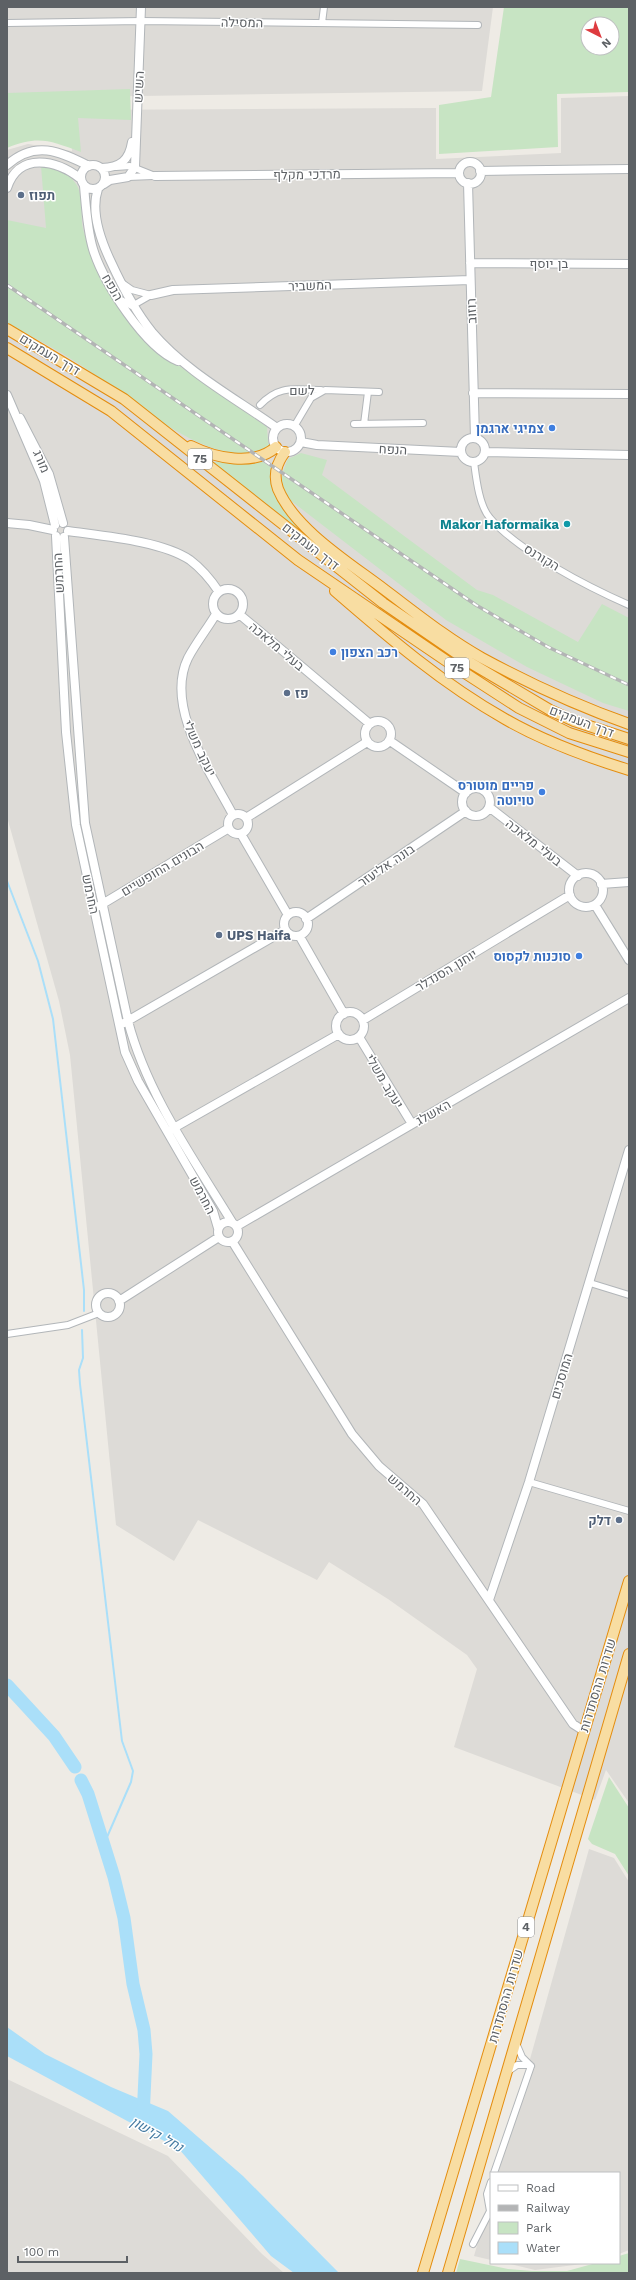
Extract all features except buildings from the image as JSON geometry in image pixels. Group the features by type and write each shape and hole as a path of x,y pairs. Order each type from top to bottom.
{"highway":[{"name":"דרך העמקים","path":"7,329 124,399 383,603 469,662 526,697 574,721 629,739"},
{"name":"דרך העמקים","path":"7,348 111,411 298,560 451,664 519,708 569,733 629,752"},
{"path":"161,427 182,442 219,457 230,458 260,456 280,449"},
{"path":"280,449 276,465 276,481 286,503 295,515 327,545 438,629 475,654 565,699 629,724"},
{"path":"298,560 416,658 474,700 505,719 544,739 629,770"},
{"path":"383,603 438,629"},
{"name":"שדרות ההסתדרות","path":"423,2273 629,1581"},
{"name":"שדרות ההסתדרות","path":"448,2273 629,1654"}],"street":[{"name":"השיש","path":"135,167 141,7"},
{"path":"322,23 324,7"},
{"name":"המסילה","path":"7,23 141,21 478,25"},
{"path":"115,167 125,161 130,152 136,114"},
{"path":"7,165 24,153 42,150 67,154 88,166"},
{"path":"7,188 11,178 18,170 34,162 47,162 66,169 91,190 101,187 106,176 102,168 95,165 88,166 82,171 83,183"},
{"path":"471,162 477,165 480,171 477,180 468,183 460,178 459,173 461,166 471,162"},
{"name":"מרדכי מקלף","path":"102,168 125,166 135,167 155,176"},
{"path":"128,177 135,167"},
{"path":"480,171 629,169"},
{"name":"מרדכי מקלף","path":"101,187 110,180 128,177 459,173"},
{"name":"הנפח","path":"83,183 88,227 93,251 119,299 144,335 163,353 184,363"},
{"name":"רוזוב","path":"468,183 475,438"},
{"name":"הנפח","path":"101,187 95,204 101,240 134,305 152,332 184,363 277,428"},
{"name":"בן יוסף","path":"470,263 629,264"},
{"name":"המשביר","path":"134,305 151,296 173,290 470,280"},
{"path":"122,283 139,293 151,296"},
{"path":"119,299 128,305 134,305"},
{"name":"לשם","path":"260,405 268,397 279,390 379,392"},
{"name":"לשם","path":"294,425 311,398 325,390"},
{"path":"364,424 368,392"},
{"path":"473,393 629,394"},
{"name":"מורג","path":"7,395 44,481 60,530"},
{"path":"354,424 423,423"},
{"path":"285,424 294,425 301,432 301,442 293,451 280,449 273,435 277,428 285,424"},
{"path":"475,438 484,444 485,452 481,459 474,462 464,459 461,452 464,441 475,438"},
{"name":"הנפח","path":"301,442 317,445 461,452"},
{"path":"485,452 629,455"},
{"name":"הקורנס","path":"474,462 477,484 488,517 523,547 603,594 629,605"},
{"path":"7,523 136,541 166,550 190,560 210,578 219,592"},
{"name":"החרמש","path":"60,530 85,823 128,1021 135,1048 146,1074 175,1127 235,1224"},
{"name":"החרמש","path":"60,530 68,748 76,825 125,1052 138,1081 213,1211 218,1228"},
{"path":"233,590 240,596 243,606 239,614 235,618 225,619 216,614 213,605 219,592 233,590"},
{"name":"יעקב משלי","path":"216,614 187,659 182,683 183,712 200,752 233,815"},
{"name":"בעלי מלאכה","path":"239,614 370,724"},
{"path":"367,742 365,731 370,724 378,721 386,724 391,732 390,741"},
{"path":"367,742 379,748 390,741"},
{"path":"390,741 466,793"},
{"path":"246,818 367,742"},
{"path":"474,788 486,791 490,799 489,807 478,816 474,816 466,811 463,804 466,793 474,788"},
{"name":"בעלי מלאכה","path":"489,807 578,876"},
{"name":"בונה אליעזר","path":"306,919 466,811"},
{"path":"240,814 246,818 247,827 240,834 232,833 229,828 229,819 233,815 240,814"},
{"name":"הבונים החופשיים","path":"94,908 229,828"},
{"path":"240,834 288,915"},
{"path":"588,874 598,879 601,884 602,893 595,904 580,906 570,895 570,884 578,876 588,874"},
{"path":"601,884 629,882"},
{"name":"יוחנן הסנדלר","path":"363,1020 570,895"},
{"path":"595,904 629,960"},
{"path":"288,915 298,913 306,919 306,930 300,937"},
{"path":"288,915 284,923 285,930 290,935 300,937 344,1014"},
{"path":"120,1026 285,930"},
{"name":"האשלג","path":"235,1224 412,1124 629,998"},
{"path":"355,1013 363,1020 363,1031 359,1037 347,1040 339,1034 337,1028 338,1021 344,1014 355,1013"},
{"path":"168,1132 339,1034"},
{"name":"יעקב משלי","path":"359,1037 412,1124"},
{"name":"המוסכים","path":"489,1600 528,1482 590,1283 629,1150"},
{"path":"222,1223 235,1224 237,1237 232,1241 226,1242 219,1237 218,1228 222,1223"},
{"path":"119,1301 219,1237"},
{"name":"החרמש","path":"232,1241 352,1434 379,1466 423,1504 573,1724 584,1731"},
{"path":"590,1283 629,1295"},
{"path":"112,1294 119,1301 120,1307 114,1316 104,1317 99,1313 96,1303 102,1295 112,1294"},
{"path":"7,1334 68,1324 99,1313"},
{"path":"528,1482 629,1511"},
{"path":"516,2041 522,2057 531,2066"},
{"path":"506,2072 517,2065 531,2066"},
{"path":"494,2172 531,2066"},
{"path":"473,2244 490,2212 487,2194 490,2185"}],"shaded area":[{"path":"7,7 493,7 482,91 7,98"},
{"path":"629,96 629,1803 606,1770 595,1800 454,1747 477,1669 467,1655 388,1599 329,1562 317,1580 198,1520 174,1561 116,1525 70,1055 59,1001 7,817 7,150 28,144 72,151 70,110 436,108 436,159 561,153 561,98"},
{"path":"589,1849 614,1858 629,1882 629,2250 620,2254 620,2172 498,2172"},
{"path":"7,2079 168,2156 262,2254 284,2273 7,2273"},
{"path":"490,2200 490,2260 474,2256"},
{"path":"510,2264 582,2264 535,2270"}],"green space":[{"path":"504,7 629,7 629,92 557,94 558,147 439,154 439,105 491,97"},
{"path":"130,89 131,120 78,118 81,152 52,142 44,141 28,142 7,148 7,93"},
{"path":"41,166 56,170 69,176 76,184 81,200 83,229 93,259 119,306 139,334 149,345 267,427 268,442 272,447 249,454 225,451 198,442 171,428 145,411 70,358 7,324 7,220 46,228"},
{"path":"301,453 327,460 322,475 477,590 493,595 578,642 602,604 629,618 629,711 603,703 527,667 446,620 290,500 282,484 283,471 288,459"},
{"path":"211,462 263,462 271,467 270,478 274,492 322,545 320,548"},
{"path":"609,1777 629,1808 629,1876 615,1854 592,1844 588,1839"},
{"path":"629,2253 629,2273 456,2273 460,2259 508,2269 567,2271 592,2264 620,2264 620,2256"}],"water":[{"name":"נחל קישון","path":"7,2027 45,2054 111,2087 168,2111 243,2176 339,2273 294,2273 271,2256 179,2149 7,2056"}],"waterway":[{"path":"7,881 38,961 53,1019 84,1290 84,1311"},
{"path":"82,1330 83,1358 79,1370 80,1384 122,1741 133,1771 131,1782 104,1844"},
{"path":"7,1685 54,1736 75,1767"},
{"name":"נחל קישון","path":"81,1780 88,1794 114,1877 124,1918 133,1984 144,2030 146,2054 143,2118"}],"railway":[{"path":"7,285 476,605 548,647 629,685"}],"place":[{"name":"תפוז","path":"21,195"},
{"name":"צמיגי ארגמן","path":"552,428"},
{"name":"Makor Haformaika","path":"567,524"},
{"name":"רכב הצפון","path":"333,652"},
{"name":"פז","path":"287,693"},
{"name":"פריים מוטורס טויוטה","path":"542,792"},
{"name":"UPS Haifa","path":"219,935"},
{"name":"סוכנות לקסוס","path":"579,956"},
{"name":"דלק","path":"619,1520"}]}
